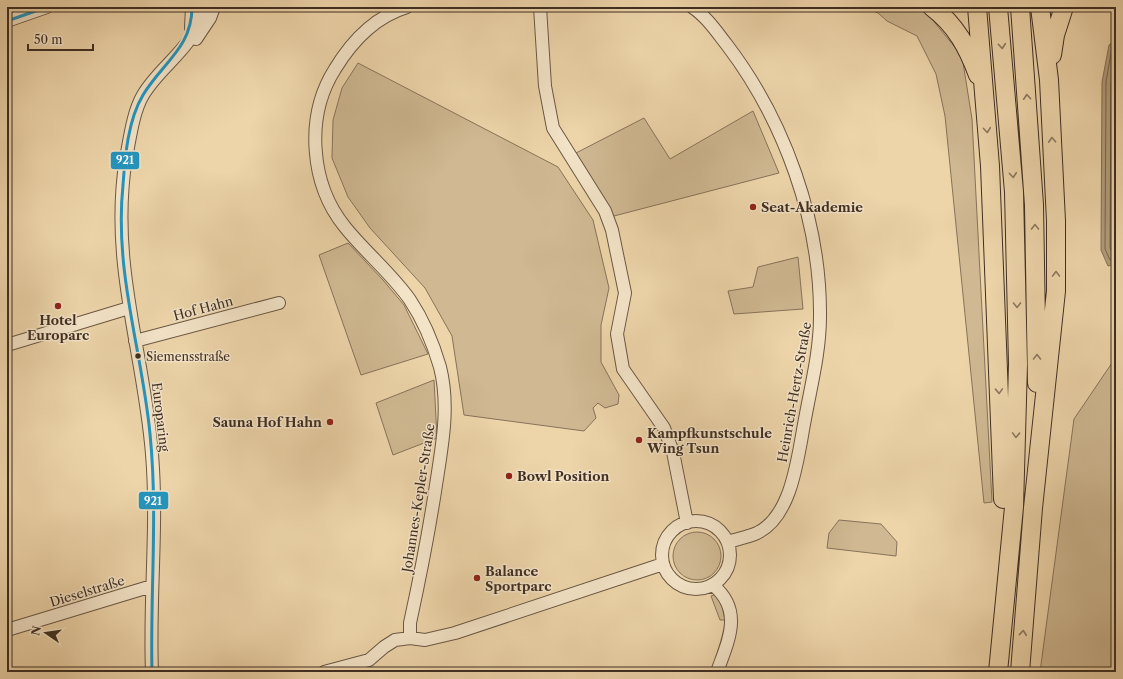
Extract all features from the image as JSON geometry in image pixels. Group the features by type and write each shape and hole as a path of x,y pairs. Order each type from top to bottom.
{"highway":[{"path":"932,7 949,21 958,31 972,58 984,91"},
{"path":"977,7 990,166 1006,595"},
{"path":"998,7 1014,192 1018,364 1014,507 998,672"},
{"path":"1020,7 1034,205 1037,359 1033,508"},
{"path":"1020,672 1033,508 1056,291 1056,221 1049,80 1040,7"},
{"path":"1049,80 1055,35 1064,7"}],"street":[{"path":"7,21 48,7"},
{"path":"171,60 190,29 192,7"},
{"path":"171,60 185,46 195,32 202,7"},
{"path":"171,60 188,49 204,29 214,7"},
{"name":"Johannes-Kepler-Straße","path":"407,7 368,27 346,51 331,75 323,94 318,111 315,145 318,170 331,206 344,226 409,299 426,326 440,368 444,397 445,428 431,517 410,623 410,638"},
{"path":"540,7 544,86 553,128 605,211 612,230 625,293 617,334 623,369 664,428 673,452 687,523"},
{"name":"Heinrich-Hertz-Straße","path":"692,7 712,25 741,64 775,124 794,172 810,227 818,271 820,317 819,340 794,474 783,506 773,520 758,532 728,542"},
{"name":"Europaring","path":"152,672 150,631 154,520 152,455 145,394 123,271 121,233 126,159 136,111 142,95 171,60"},
{"name":"Hof Hahn","path":"135,341 279,303"},
{"path":"7,345 129,308"},
{"path":"687,523 706,523 715,527 723,534 728,542 730,561 727,571 713,585 698,589 683,587 674,581 667,573 663,564 662,553 670,534 678,527 687,523"},
{"path":"324,672 369,660 395,640 410,638 425,640 455,633 663,564"},
{"path":"713,585 722,593 729,605 732,628 717,672"},
{"name":"Dieselstraße","path":"7,630 152,586"}],"shaded area":[{"path":"863,7 914,7 927,13 962,56 972,119 992,502 984,503 945,116 936,74 917,36 887,21 878,13"},
{"path":"358,63 558,167 593,220 609,288 601,325 601,362 619,395 618,404 605,408 598,403 593,408 596,418 584,431 464,415 452,336 425,288 370,228 348,197 332,158 333,120 342,88"},
{"path":"753,111 779,173 614,216 576,153 644,118 670,159"},
{"path":"348,243 404,305 428,354 361,375 319,255"},
{"path":"798,257 803,309 734,314 728,291 753,287 758,267"},
{"path":"1116,357 1116,672 1040,672 1074,419"},
{"path":"434,380 437,438 393,455 376,403"},
{"path":"839,520 881,524 897,542 896,556 827,548 829,533"},
{"path":"692,532 702,532 711,536 717,542 720,547 720,565 711,576 702,580 692,580 683,576 677,570 673,561 673,551 677,542 683,536"},
{"path":"717,594 722,606 725,620 720,620 711,596"}],"water":[{"path":"1116,39 1116,264 1108,266 1101,250 1102,82 1109,45"}],"transit line":[{"name":"921","path":"7,21 47,7"},
{"name":"921","path":"152,672 154,523 150,434 125,280 121,217 128,138 134,116 143,95 182,44 191,21 192,7"}],"place":[{"name":"Seat-Akademie","path":"753,207"},
{"name":"Hotel Europarc","path":"58,306"},
{"name":"Siemensstraße","path":"138,356"},
{"name":"Sauna Hof Hahn","path":"330,422"},
{"name":"Kampfkunstschule Wing Tsun","path":"639,440"},
{"name":"Bowl Position","path":"509,476"},
{"name":"Balance Sportparc","path":"477,578"}]}
